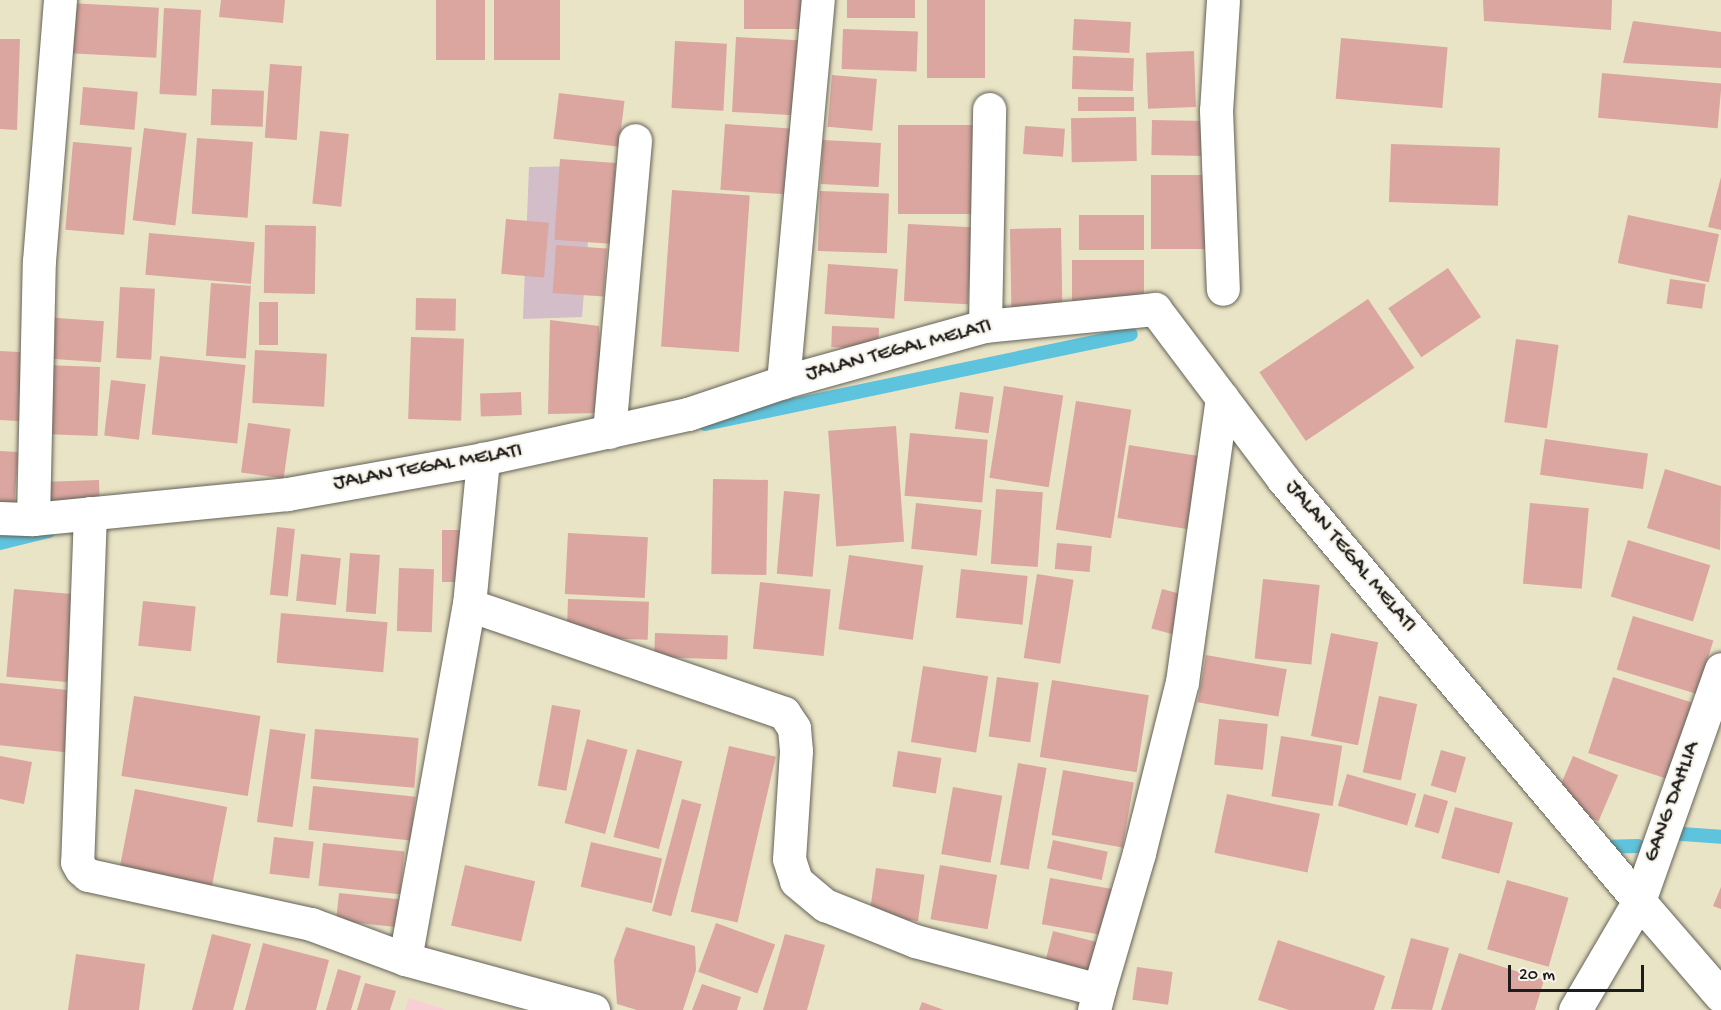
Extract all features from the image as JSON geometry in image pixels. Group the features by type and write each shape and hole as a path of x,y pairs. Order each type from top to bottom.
{"street":[{"path":"33,519 39,261 60,0"},
{"path":"783,382 818,0"},
{"path":"1223,0 1216,110 1223,289"},
{"path":"985,326 989,109"},
{"path":"609,432 635,140"},
{"name":"JALAN TEGAL MELATI","path":"0,518 33,519 287,494 483,459 688,414 783,382 985,326 1155,309 1283,479 1721,996"},
{"path":"469,605 784,713 794,728 796,751 789,859 796,881 825,905 915,941 1097,1000 1182,682 1222,398"},
{"path":"405,959 469,605 483,459"},
{"path":"90,513 78,862 81,869 88,875 311,924 405,959 593,1010"},
{"name":"GANG DAHLIA","path":"1639,901 1721,669"},
{"path":"1575,1010 1639,901"}],"shaded area":[{"path":"594,166 582,317 523,319 529,167"},
{"path":"409,998 447,1010 405,1010"}],"building":[{"path":"221,0 285,0 283,23 219,17"},
{"path":"436,0 485,0 485,60 436,60"},
{"path":"494,0 560,0 560,60 494,60"},
{"path":"744,0 808,0 808,29 744,29"},
{"path":"847,0 915,0 915,18 847,18"},
{"path":"927,0 985,0 985,78 927,78"},
{"path":"1483,0 1612,0 1611,30 1484,21"},
{"path":"68,3 159,8 156,58 65,53"},
{"path":"164,8 201,10 196,96 159,94"},
{"path":"1074,19 1131,22 1129,53 1072,50"},
{"path":"1633,21 1721,32 1721,68 1623,63"},
{"path":"843,29 918,32 917,72 842,69"},
{"path":"736,37 803,41 799,115 732,112"},
{"path":"1341,38 1448,47 1442,108 1336,99"},
{"path":"0,39 20,39 17,130 0,129"},
{"path":"675,41 727,44 723,111 671,108"},
{"path":"1194,51 1196,107 1148,109 1146,53"},
{"path":"1073,56 1134,58 1133,91 1072,89"},
{"path":"270,64 302,66 297,140 265,138"},
{"path":"1602,73 1721,83 1718,128 1598,118"},
{"path":"832,75 877,79 872,131 827,127"},
{"path":"83,87 138,92 134,130 80,125"},
{"path":"212,89 264,91 263,127 211,125"},
{"path":"559,93 625,101 619,147 553,139"},
{"path":"1078,97 1134,97 1134,111 1078,111"},
{"path":"1136,117 1137,161 1072,162 1071,118"},
{"path":"1152,120 1207,121 1206,156 1151,155"},
{"path":"725,124 790,129 785,194 720,190"},
{"path":"898,125 973,125 973,214 898,214"},
{"path":"1025,126 1065,129 1063,157 1023,154"},
{"path":"144,128 187,133 175,226 133,220"},
{"path":"320,131 349,134 341,207 312,204"},
{"path":"197,138 253,142 248,218 192,214"},
{"path":"823,140 881,143 879,187 821,184"},
{"path":"73,142 132,147 124,235 65,230"},
{"path":"1391,144 1500,148 1498,206 1389,202"},
{"path":"560,159 616,163 610,244 554,240"},
{"path":"1151,175 1214,175 1214,249 1151,249"},
{"path":"1721,177 1721,230 1708,227"},
{"path":"672,190 750,195 739,352 661,347"},
{"path":"820,191 889,193 887,253 818,251"},
{"path":"1079,215 1144,215 1144,250 1079,250"},
{"path":"1628,215 1719,234 1709,282 1618,263"},
{"path":"506,219 549,223 544,278 501,274"},
{"path":"908,224 972,227 968,304 904,301"},
{"path":"265,225 316,226 315,294 264,293"},
{"path":"1061,228 1062,308 1011,309 1010,229"},
{"path":"149,233 255,242 251,284 145,275"},
{"path":"556,245 607,249 604,296 553,293"},
{"path":"1072,260 1144,260 1144,307 1072,307"},
{"path":"828,264 898,269 894,319 825,314"},
{"path":"1448,268 1481,317 1421,357 1388,308"},
{"path":"1670,279 1706,284 1702,309 1667,304"},
{"path":"211,283 251,286 246,359 206,356"},
{"path":"120,287 155,289 151,360 116,358"},
{"path":"416,298 456,299 455,331 415,330"},
{"path":"1368,299 1414,368 1306,441 1259,372"},
{"path":"259,302 278,302 278,345 259,345"},
{"path":"43,317 104,321 101,362 40,358"},
{"path":"550,320 599,326 603,413 548,414"},
{"path":"832,326 879,328 878,349 831,347"},
{"path":"411,337 464,339 461,421 408,419"},
{"path":"1516,339 1559,345 1547,428 1504,422"},
{"path":"255,350 327,354 324,407 252,403"},
{"path":"0,351 34,353 30,422 0,420"},
{"path":"160,356 246,365 237,444 152,435"},
{"path":"44,365 100,367 98,436 42,434"},
{"path":"111,380 146,384 139,440 104,436"},
{"path":"1004,386 1063,395 1049,487 989,478"},
{"path":"521,392 522,415 481,416 480,393"},
{"path":"960,392 994,397 989,433 955,429"},
{"path":"1076,401 1131,410 1111,538 1056,529"},
{"path":"248,423 291,429 284,478 241,473"},
{"path":"896,426 904,542 836,546 828,431"},
{"path":"910,433 988,440 982,503 905,496"},
{"path":"1545,439 1648,453 1643,489 1540,475"},
{"path":"1129,445 1208,458 1196,531 1117,518"},
{"path":"0,451 18,452 14,508 0,507"},
{"path":"1665,469 1721,486 1720,550 1647,528"},
{"path":"713,479 768,480 766,575 711,574"},
{"path":"99,480 100,511 50,513 49,482"},
{"path":"996,489 1043,492 1038,567 991,564"},
{"path":"784,491 820,494 813,577 777,574"},
{"path":"916,503 982,510 977,556 911,549"},
{"path":"1530,503 1589,508 1582,589 1523,584"},
{"path":"277,527 295,529 288,597 270,595"},
{"path":"442,530 471,530 471,582 442,582"},
{"path":"568,533 648,537 645,598 565,594"},
{"path":"1628,540 1710,565 1693,622 1611,596"},
{"path":"1057,543 1092,546 1090,572 1055,569"},
{"path":"350,553 380,555 376,614 346,612"},
{"path":"301,554 341,558 336,605 296,601"},
{"path":"849,555 923,565 913,640 839,629"},
{"path":"399,568 434,569 432,632 397,631"},
{"path":"961,569 1028,576 1023,625 956,618"},
{"path":"1037,574 1074,580 1060,664 1024,658"},
{"path":"1263,579 1320,585 1311,665 1255,659"},
{"path":"760,582 831,589 824,656 753,649"},
{"path":"14,589 75,594 67,682 6,677"},
{"path":"1162,589 1188,596 1177,636 1151,629"},
{"path":"568,599 649,602 648,640 567,637"},
{"path":"143,601 196,607 191,651 138,646"},
{"path":"281,613 388,622 383,672 277,663"},
{"path":"1633,616 1713,641 1697,694 1617,670"},
{"path":"655,633 728,636 727,660 654,657"},
{"path":"1331,633 1378,642 1358,745 1311,736"},
{"path":"1206,655 1287,669 1278,717 1198,702"},
{"path":"923,666 988,676 976,752 911,742"},
{"path":"997,677 1039,683 1030,742 989,736"},
{"path":"1613,677 1695,704 1670,780 1588,753"},
{"path":"1052,680 1149,695 1137,772 1040,757"},
{"path":"0,683 75,691 68,752 0,745"},
{"path":"134,696 260,716 248,796 121,776"},
{"path":"1379,696 1417,704 1401,780 1363,772"},
{"path":"552,705 581,710 566,791 538,786"},
{"path":"1219,719 1268,724 1263,770 1214,765"},
{"path":"270,729 306,734 293,827 257,822"},
{"path":"315,729 419,738 414,788 311,779"},
{"path":"1281,736 1342,746 1333,806 1271,796"},
{"path":"587,739 628,750 605,834 564,823"},
{"path":"729,746 776,757 738,922 691,912"},
{"path":"637,749 682,761 659,849 613,837"},
{"path":"1441,750 1466,757 1456,793 1431,786"},
{"path":"898,751 941,758 936,793 892,787"},
{"path":"0,756 32,762 24,804 0,799"},
{"path":"1573,756 1618,775 1599,821 1553,802"},
{"path":"1018,763 1047,768 1029,869 1000,864"},
{"path":"1063,770 1134,783 1122,847 1052,835"},
{"path":"1347,774 1416,794 1407,826 1338,806"},
{"path":"313,786 415,797 411,841 308,830"},
{"path":"953,787 1002,796 990,863 941,854"},
{"path":"135,789 227,807 211,889 119,871"},
{"path":"1227,794 1320,814 1307,872 1215,853"},
{"path":"1424,794 1448,801 1439,834 1415,827"},
{"path":"682,799 701,804 671,916 652,911"},
{"path":"1455,807 1513,823 1499,874 1441,858"},
{"path":"274,837 314,842 309,879 269,874"},
{"path":"1053,840 1108,852 1102,880 1047,868"},
{"path":"591,842 662,858 652,903 581,887"},
{"path":"323,843 405,852 400,894 319,886"},
{"path":"465,865 535,881 521,942 451,925"},
{"path":"940,865 997,875 988,929 930,919"},
{"path":"876,868 925,875 918,921 869,915"},
{"path":"1050,878 1122,891 1114,937 1042,924"},
{"path":"1507,880 1569,898 1549,967 1487,949"},
{"path":"1721,887 1721,909 1713,906"},
{"path":"339,893 399,899 396,927 336,921"},
{"path":"716,923 775,945 757,993 698,972"},
{"path":"626,927 695,946 696,970 683,1010 637,1010 617,1004 614,960"},
{"path":"1053,931 1098,942 1089,977 1044,966"},
{"path":"212,934 251,944 233,1010 192,1010"},
{"path":"785,934 825,945 807,1010 763,1010"},
{"path":"1411,938 1449,948 1432,1010 1391,1009"},
{"path":"1278,940 1385,976 1374,1010 1289,1010 1258,1000"},
{"path":"263,943 329,960 316,1010 245,1010"},
{"path":"1459,953 1544,980 1535,1010 1441,1010"},
{"path":"76,954 145,964 139,1010 68,1010"},
{"path":"1137,967 1173,972 1168,1005 1132,1000"},
{"path":"338,969 361,976 351,1010 326,1010"},
{"path":"365,983 396,991 390,1010 357,1010"},
{"path":"702,984 741,997 737,1010 692,1010"},
{"path":"922,1002 944,1010 919,1010"}],"waterway":[{"path":"705,424 1131,334"},
{"path":"0,543 49,531"},
{"path":"1682,834 1721,837"},
{"path":"1598,847 1638,846"}]}
